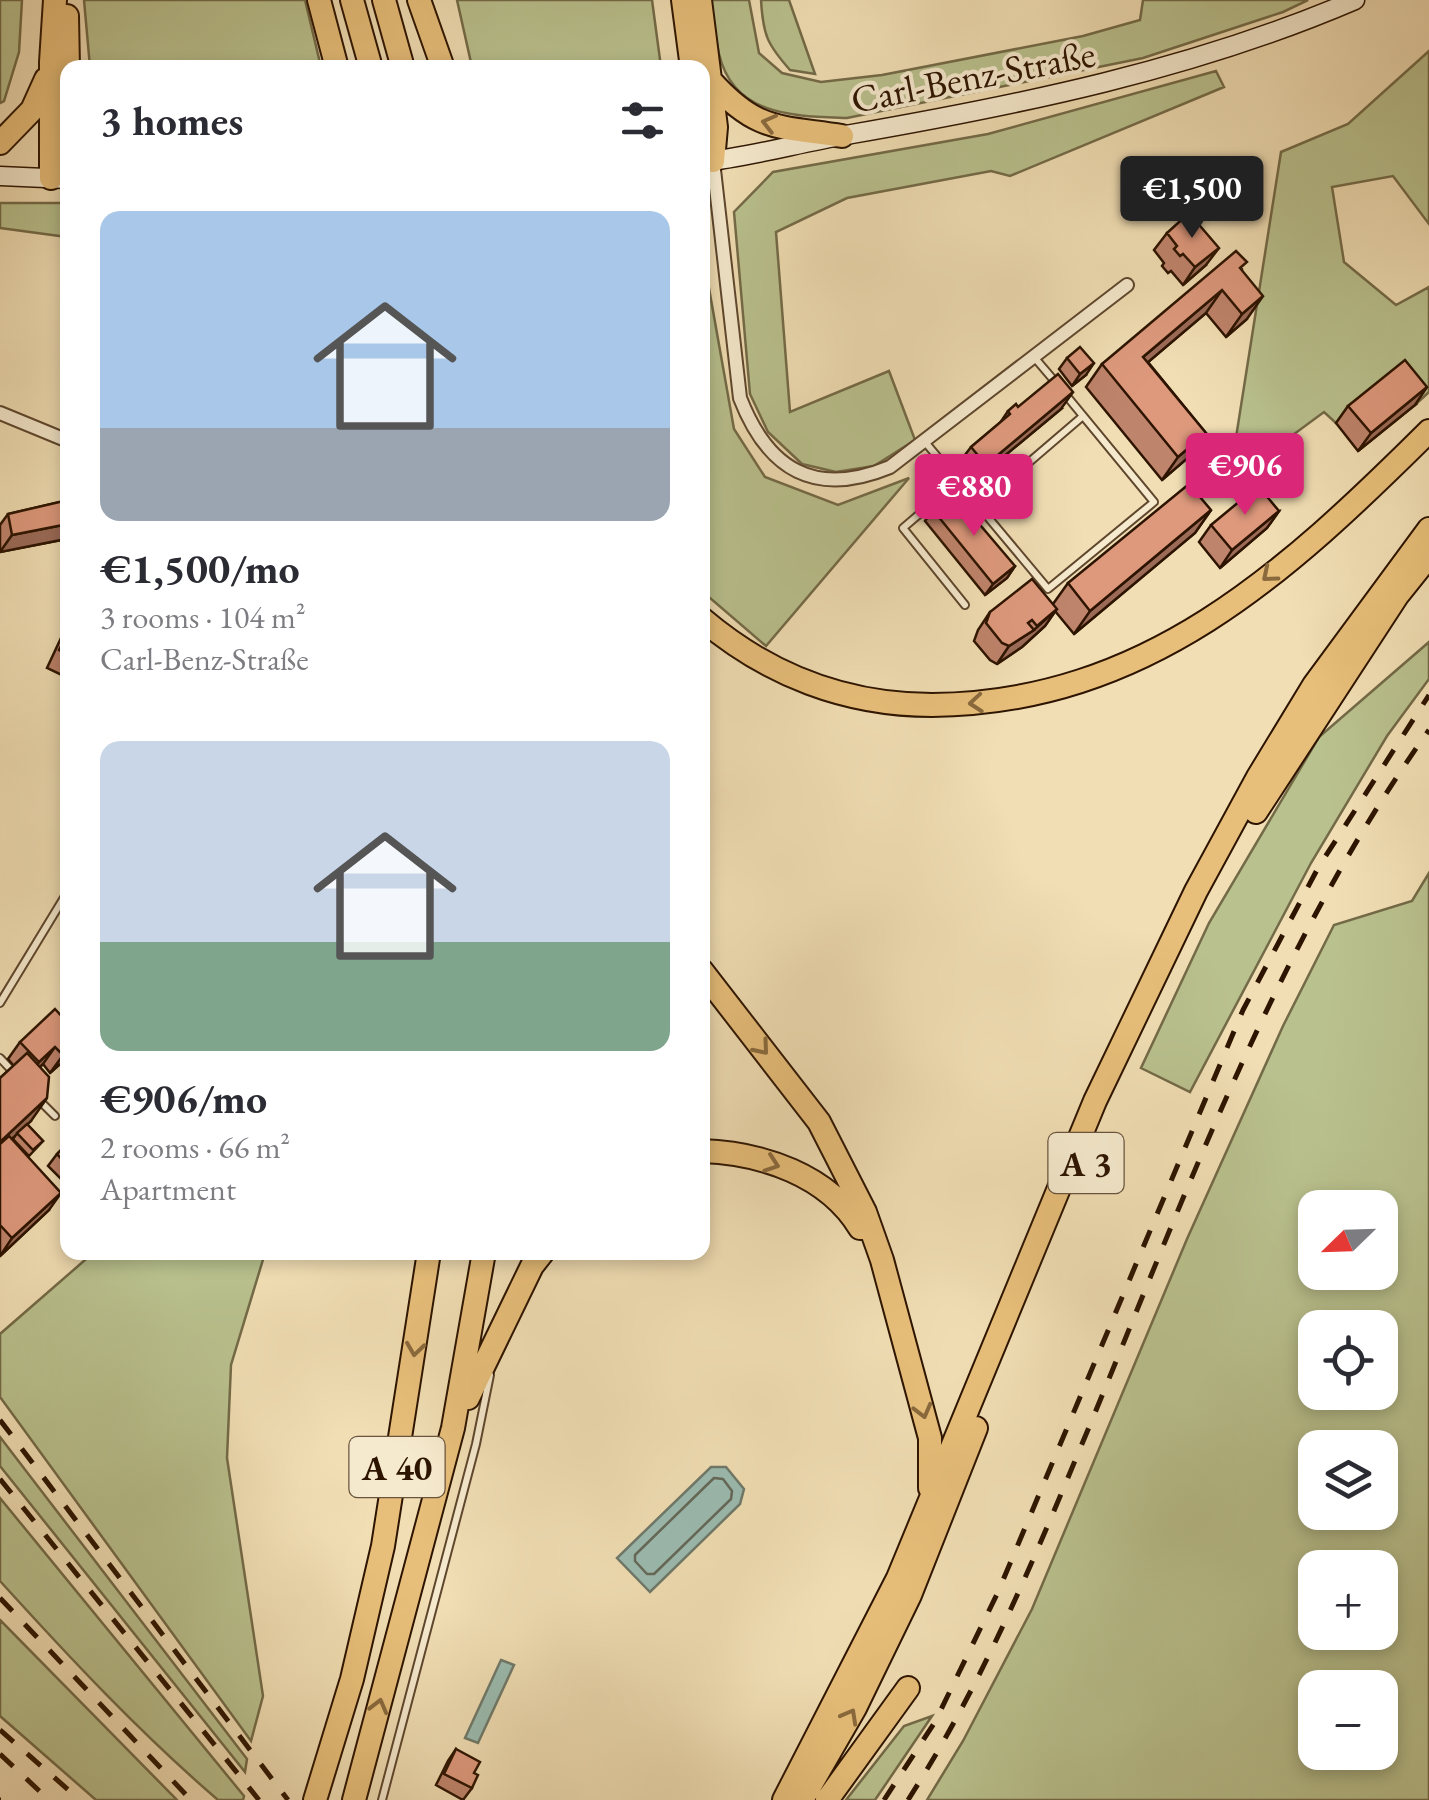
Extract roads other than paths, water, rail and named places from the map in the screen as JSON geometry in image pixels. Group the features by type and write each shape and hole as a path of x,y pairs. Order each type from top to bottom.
{"highway":[{"path":"55,0 59,178"},
{"path":"0,143 32,110 59,64 67,0"},
{"path":"319,0 335,60"},
{"path":"352,0 370,60"},
{"path":"384,0 401,60"},
{"path":"419,0 440,60"},
{"path":"430,0 441,60"},
{"path":"683,0 694,60"},
{"path":"696,60 700,0"},
{"path":"710,82 730,102 762,123 842,136"},
{"path":"710,109 716,126 710,152"},
{"path":"710,625 768,665 812,686 856,698 899,704 955,704 1048,692 1138,660 1222,611 1370,490 1429,431"},
{"name":"A 3","path":"784,1800 898,1578 1095,1101 1196,891 1314,684 1429,529"},
{"name":"A 3","path":"802,1800 855,1708 910,1595 1106,1114 1209,896 1270,788 1397,596 1429,556"},
{"path":"710,981 819,1122 843,1187 874,1236 888,1298 930,1438 929,1501"},
{"path":"710,1151 770,1163 813,1181 843,1187"},
{"name":"A 40","path":"315,1800 352,1678 383,1546 428,1260"},
{"name":"A 40","path":"354,1800 454,1428 483,1260"},
{"path":"454,1428 537,1260"},
{"path":"827,1800 908,1688"}],"main road":[{"name":"Carl-Benz-Straße","path":"710,161 970,115 1100,85 1284,30 1355,0"},
{"path":"0,176 59,178"}],"street":[{"path":"710,176 740,398 753,432 772,454 805,475 836,481 862,478 890,467 1127,285"},
{"path":"0,413 60,438"}],"lane":[{"path":"925,442 1048,589 1154,502 1034,357"},
{"path":"978,506 1084,416"},
{"path":"957,482 903,528 966,605"},
{"path":"0,1003 60,904"},
{"path":"0,1058 55,1116"},
{"path":"382,1800 476,1444 499,1331"}],"water":[{"path":"711,1467 726,1467 744,1489 740,1504 650,1592 617,1558"},
{"path":"501,1660 514,1665 478,1743 465,1738"}],"railway":[{"path":"884,1800 935,1722 998,1592 1243,1010 1318,868 1429,695"},
{"path":"908,1800 962,1708 1008,1615 1202,1154 1282,978 1376,810 1429,730"},
{"path":"0,1420 288,1800"},
{"path":"0,1479 259,1800"},
{"path":"0,1598 191,1800"},
{"path":"0,1730 80,1800"},
{"path":"0,1754 49,1800"}]}
